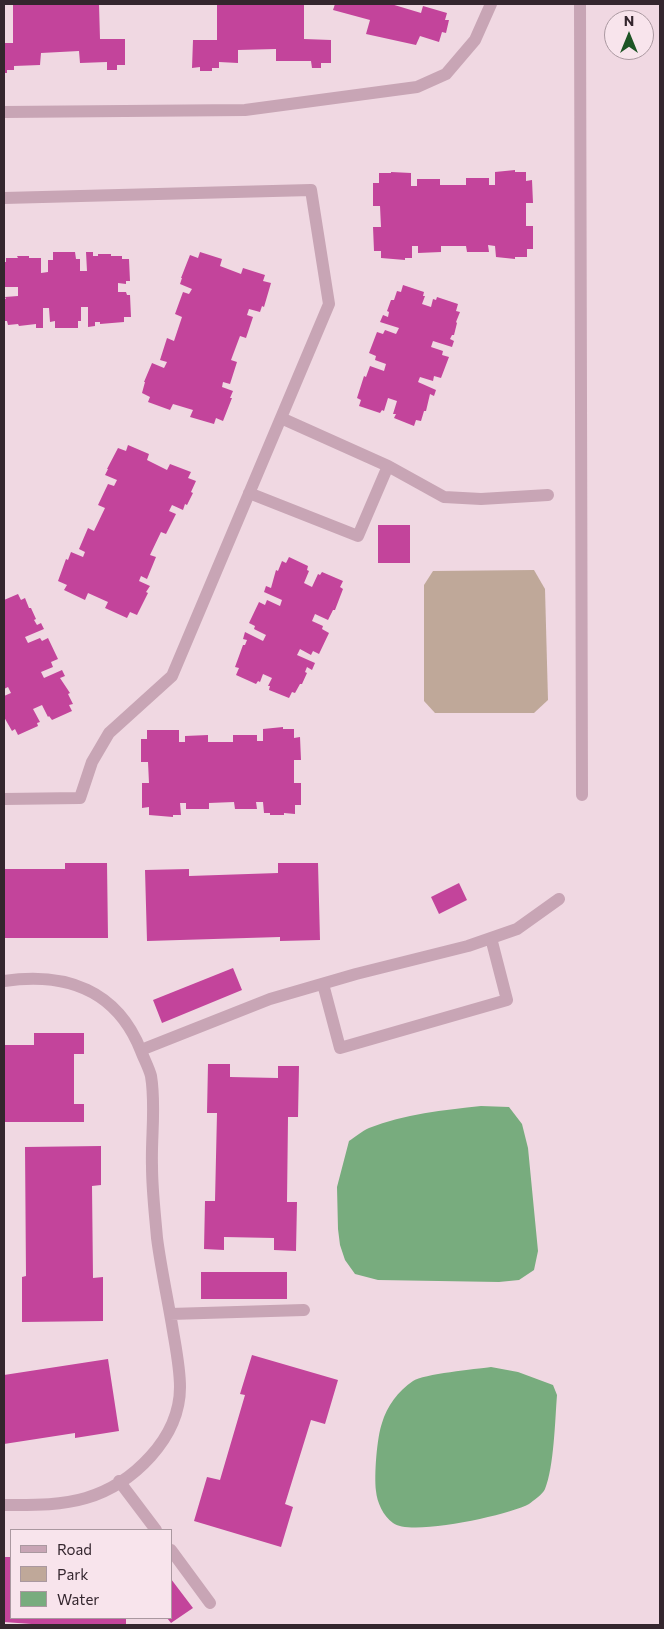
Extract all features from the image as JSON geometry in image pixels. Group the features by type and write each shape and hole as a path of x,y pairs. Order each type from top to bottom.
{"lane":[{"path":"4,112 245,110 417,87 446,74 475,40 491,4"},
{"path":"580,4 582,795"},
{"path":"4,198 311,190 328,304 172,676 109,733 92,762 80,798 4,799"},
{"path":"281,418 388,466 444,497 481,499 548,495"},
{"path":"250,493 358,536 388,466"},
{"path":"141,1050 270,999 468,946 516,929 559,899"},
{"path":"323,984 340,1048 507,1000 490,938"},
{"path":"4,981 25,978 64,981 97,994 120,1016 134,1034 141,1050 150,1074 152,1090 152,1167 157,1238 176,1349 180,1387 177,1412 164,1440 147,1462 119,1481 87,1498 50,1504 4,1505"},
{"path":"170,1314 304,1310"},
{"path":"119,1481 155,1529"},
{"path":"172,1551 210,1603"}],"green space":[{"path":"534,570 545,589 548,700 534,713 435,713 424,701 424,585 433,571"}],"water":[{"path":"481,1106 509,1107 522,1124 528,1148 538,1251 534,1270 519,1280 499,1282 378,1280 355,1274 345,1260 340,1245 338,1229 337,1187 349,1141 369,1128 396,1119"},
{"path":"491,1367 518,1372 553,1385 557,1395 554,1443 548,1480 544,1491 529,1504 518,1509 482,1519 419,1527 403,1527 393,1523 386,1517 379,1504 375,1484 376,1456 380,1429 390,1405 403,1389 419,1378"}],"building":[{"path":"13,4 99,4 100,39 125,39 125,65 117,65 117,70 107,70 107,62 80,63 79,51 41,53 40,65 14,66 14,70 7,70 7,73 4,73 4,43 13,43"},
{"path":"217,4 304,4 304,39 331,40 331,63 321,63 321,68 312,68 311,61 276,61 276,49 238,50 238,63 219,62 219,68 212,68 212,71 200,71 200,67 192,68 193,40 217,40"},
{"path":"335,4 391,4 421,13 423,6 447,13 445,20 449,20 446,33 442,32 439,42 420,36 416,45 366,34 370,20 333,10"},
{"path":"515,170 515,172 526,172 526,181 532,180 533,203 526,203 526,226 533,226 533,249 527,249 527,257 515,257 515,259 496,257 495,246 488,245 489,252 467,252 466,246 441,246 441,252 418,253 418,246 412,246 412,258 405,258 405,260 381,258 381,251 374,251 373,227 381,227 380,206 373,206 373,183 379,183 379,173 411,173 411,186 417,186 417,179 440,179 440,185 466,185 466,178 489,178 489,185 495,185 495,172"},
{"path":"53,252 75,252 76,259 80,259 80,271 87,271 86,252 93,252 93,256 111,254 111,256 122,256 122,259 129,259 130,281 126,281 126,284 118,283 118,292 126,292 127,295 130,295 131,317 124,317 124,322 100,324 100,322 95,322 95,326 88,327 88,307 81,307 81,321 78,321 78,328 55,328 55,321 50,322 49,308 43,308 43,328 36,328 36,324 8,325 7,321 4,321 4,299 6,299 5,297 18,296 18,287 4,287 4,262 6,262 6,258 29,256 29,258 41,258 41,273 48,272 48,260 53,260"},
{"path":"200,252 222,259 220,266 241,274 243,268 265,275 263,281 271,283 264,307 262,306 260,312 249,309 247,315 253,317 246,338 240,336 231,360 237,362 230,384 223,382 222,387 233,391 230,398 232,398 223,421 216,418 214,424 190,417 193,410 173,404 170,410 148,402 150,397 142,393 144,382 152,363 164,368 167,362 160,360 167,338 174,341 182,317 175,314 183,292 189,294 192,289 180,284 181,278 190,255 198,258"},
{"path":"403,285 424,292 423,296 425,296 422,304 431,307 433,299 436,300 437,297 458,304 456,311 460,312 454,335 450,339 454,341 452,347 433,341 431,347 443,351 442,355 449,357 441,378 434,376 433,381 420,377 418,382 436,390 434,396 430,394 426,411 424,411 421,421 416,420 414,426 394,418 396,414 393,414 397,401 388,398 384,411 382,410 380,413 359,406 361,400 357,398 364,376 366,377 370,366 384,371 386,364 375,360 376,356 369,353 377,332 383,334 385,330 396,334 399,328 380,322 383,315 388,317 389,312 387,311 391,300 394,300 397,291 401,292"},
{"path":"128,445 149,454 147,460 167,470 170,464 191,472 188,478 196,481 191,492 193,493 183,510 172,505 169,511 176,514 166,534 161,532 150,555 156,557 147,579 141,576 139,581 150,586 146,592 148,593 137,615 130,612 127,618 105,608 108,602 88,593 85,600 64,590 67,585 58,581 66,559 68,560 71,552 83,557 85,552 79,549 88,528 94,531 105,508 98,505 108,484 114,486 117,480 105,475 107,469 118,448 126,451"},
{"path":"378,525 410,525 410,563 378,563"},
{"path":"289,557 308,566 307,570 309,571 304,583 312,587 318,574 320,575 322,572 343,581 340,587 343,589 335,610 333,610 328,620 315,614 312,621 323,626 322,629 329,633 319,654 313,651 311,655 300,649 297,655 315,663 312,670 307,667 305,672 307,673 302,684 300,684 295,693 292,692 289,698 269,690 270,686 268,686 272,678 263,674 260,682 258,681 256,684 236,675 239,668 235,667 243,645 245,645 247,640 243,639 245,632 263,641 266,635 254,629 255,626 249,623 259,602 265,605 267,600 280,606 282,600 264,592 266,586 271,588 276,570 278,571 282,561 286,563"},
{"path":"18,594 21,600 25,598 36,619 34,620 37,625 41,623 44,629 25,637 28,643 40,638 42,641 48,638 58,659 51,662 53,667 41,672 44,678 62,670 65,676 60,678 70,693 68,694 73,704 69,705 72,711 52,720 48,717 42,705 33,709 40,722 37,723 38,726 18,735 15,729 12,731 4,717 4,696 11,693 8,687 4,689 4,600"},
{"path":"283,727 283,729 294,729 294,738 300,737 301,760 294,760 294,783 301,783 301,805 295,805 295,814 270,815 270,813 264,813 263,802 256,802 257,809 235,809 234,802 209,803 209,809 186,809 186,803 180,803 181,815 173,815 173,817 149,815 149,807 142,808 142,783 149,783 148,762 141,762 141,739 147,739 147,730 179,730 179,742 185,742 185,736 208,735 208,742 233,742 233,735 257,735 257,741 263,741 263,729"},
{"path":"65,863 107,863 108,938 4,938 4,869 65,869"},
{"path":"278,863 318,863 320,940 280,941 280,937 147,941 145,870 189,869 189,876 278,873"},
{"path":"459,883 467,900 439,914 431,897"},
{"path":"233,968 242,990 162,1023 153,1000"},
{"path":"34,1033 84,1033 84,1054 74,1054 74,1104 84,1104 84,1122 4,1122 4,1045 34,1045"},
{"path":"208,1064 230,1064 230,1077 278,1078 278,1066 299,1066 298,1117 288,1117 287,1202 297,1202 296,1251 274,1250 274,1238 224,1237 224,1250 204,1249 205,1201 215,1201 217,1113 207,1113"},
{"path":"101,1146 101,1185 92,1186 93,1278 103,1277 103,1321 22,1322 22,1277 26,1276 25,1147"},
{"path":"201,1272 287,1272 287,1299 201,1299"},
{"path":"252,1355 338,1380 325,1424 311,1420 285,1504 293,1507 281,1547 194,1521 207,1477 220,1480 245,1395 240,1394"},
{"path":"108,1359 119,1431 75,1438 75,1433 4,1444 4,1375"},
{"path":"4,1557 10,1557 10,1619 126,1619 126,1625 45,1625 4,1622"},
{"path":"172,1580 193,1608 171,1623 168,1619 172,1619"}]}
